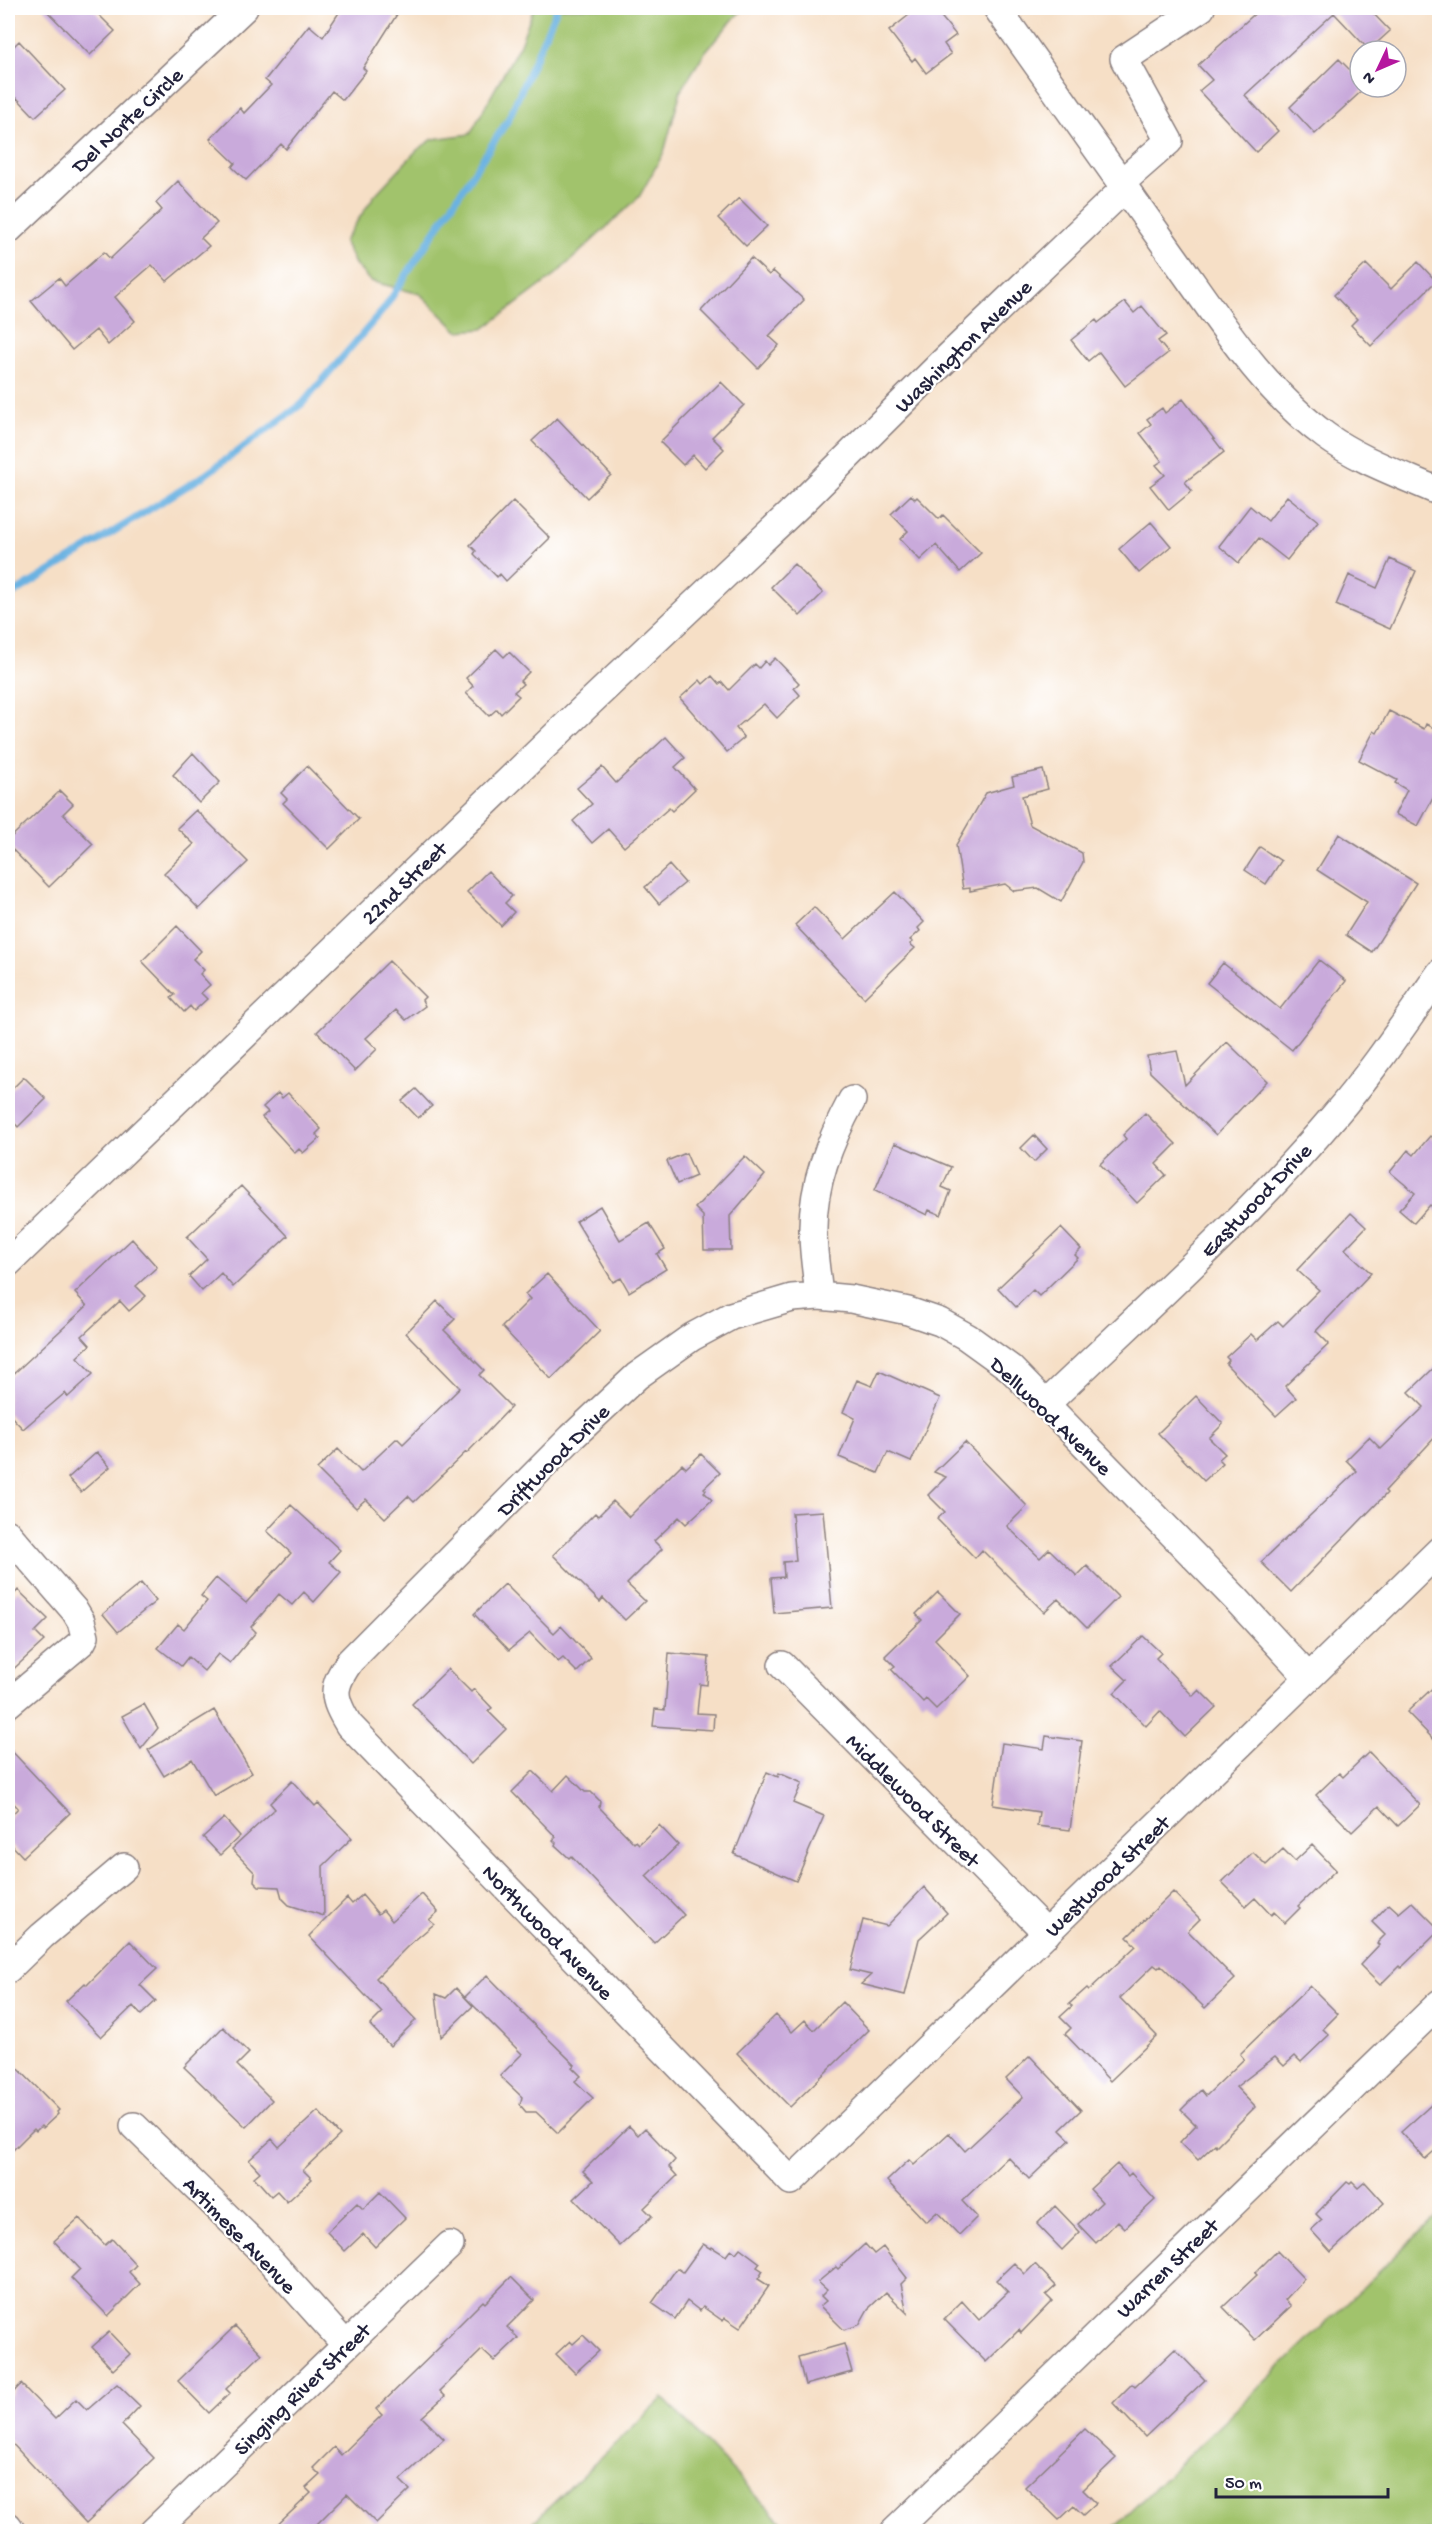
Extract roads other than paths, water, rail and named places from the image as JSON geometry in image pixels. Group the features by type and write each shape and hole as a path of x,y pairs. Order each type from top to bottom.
{"street":[{"name":"Del Norte Circle","path":"8,230 244,8"},
{"path":"998,8 1218,319 1264,379 1293,410 1327,436 1357,454 1440,492"},
{"name":"Washington Avenue","path":"800,504 1169,141 1124,59 1201,8"},
{"name":"22nd Street","path":"8,1263 584,708 800,504"},
{"name":"Eastwood Drive","path":"1046,1404 1251,1208 1327,1124 1373,1067 1440,973"},
{"path":"819,1296 813,1231 816,1192 825,1158 852,1100"},
{"name":"Dellwood Avenue","path":"819,1296 851,1299 908,1311 940,1322 967,1337 1010,1368 1236,1599 1308,1677"},
{"name":"Driftwood Drive","path":"334,1693 340,1675 350,1661 572,1437 654,1362 692,1336 731,1316 792,1298 819,1296"},
{"path":"8,1534 75,1611 86,1636 82,1642 8,1704"},
{"name":"Westwood Street","path":"773,2163 791,2181 1440,1550"},
{"name":"Middlewood Street","path":"782,1665 1047,1933"},
{"name":"Northwood Avenue","path":"334,1693 339,1709 349,1725 773,2163"},
{"path":"8,1969 42,1936 124,1867"},
{"name":"Warren Street","path":"894,2532 1440,2003"},
{"name":"Artimese Avenue","path":"134,2126 257,2246 345,2344"},
{"name":"Singing River Street","path":"153,2532 450,2245"},
{"path":"8,2526 12,2532"}],"waterway":[{"path":"8,597 205,475 302,404 384,309 508,120 557,8"}]}
